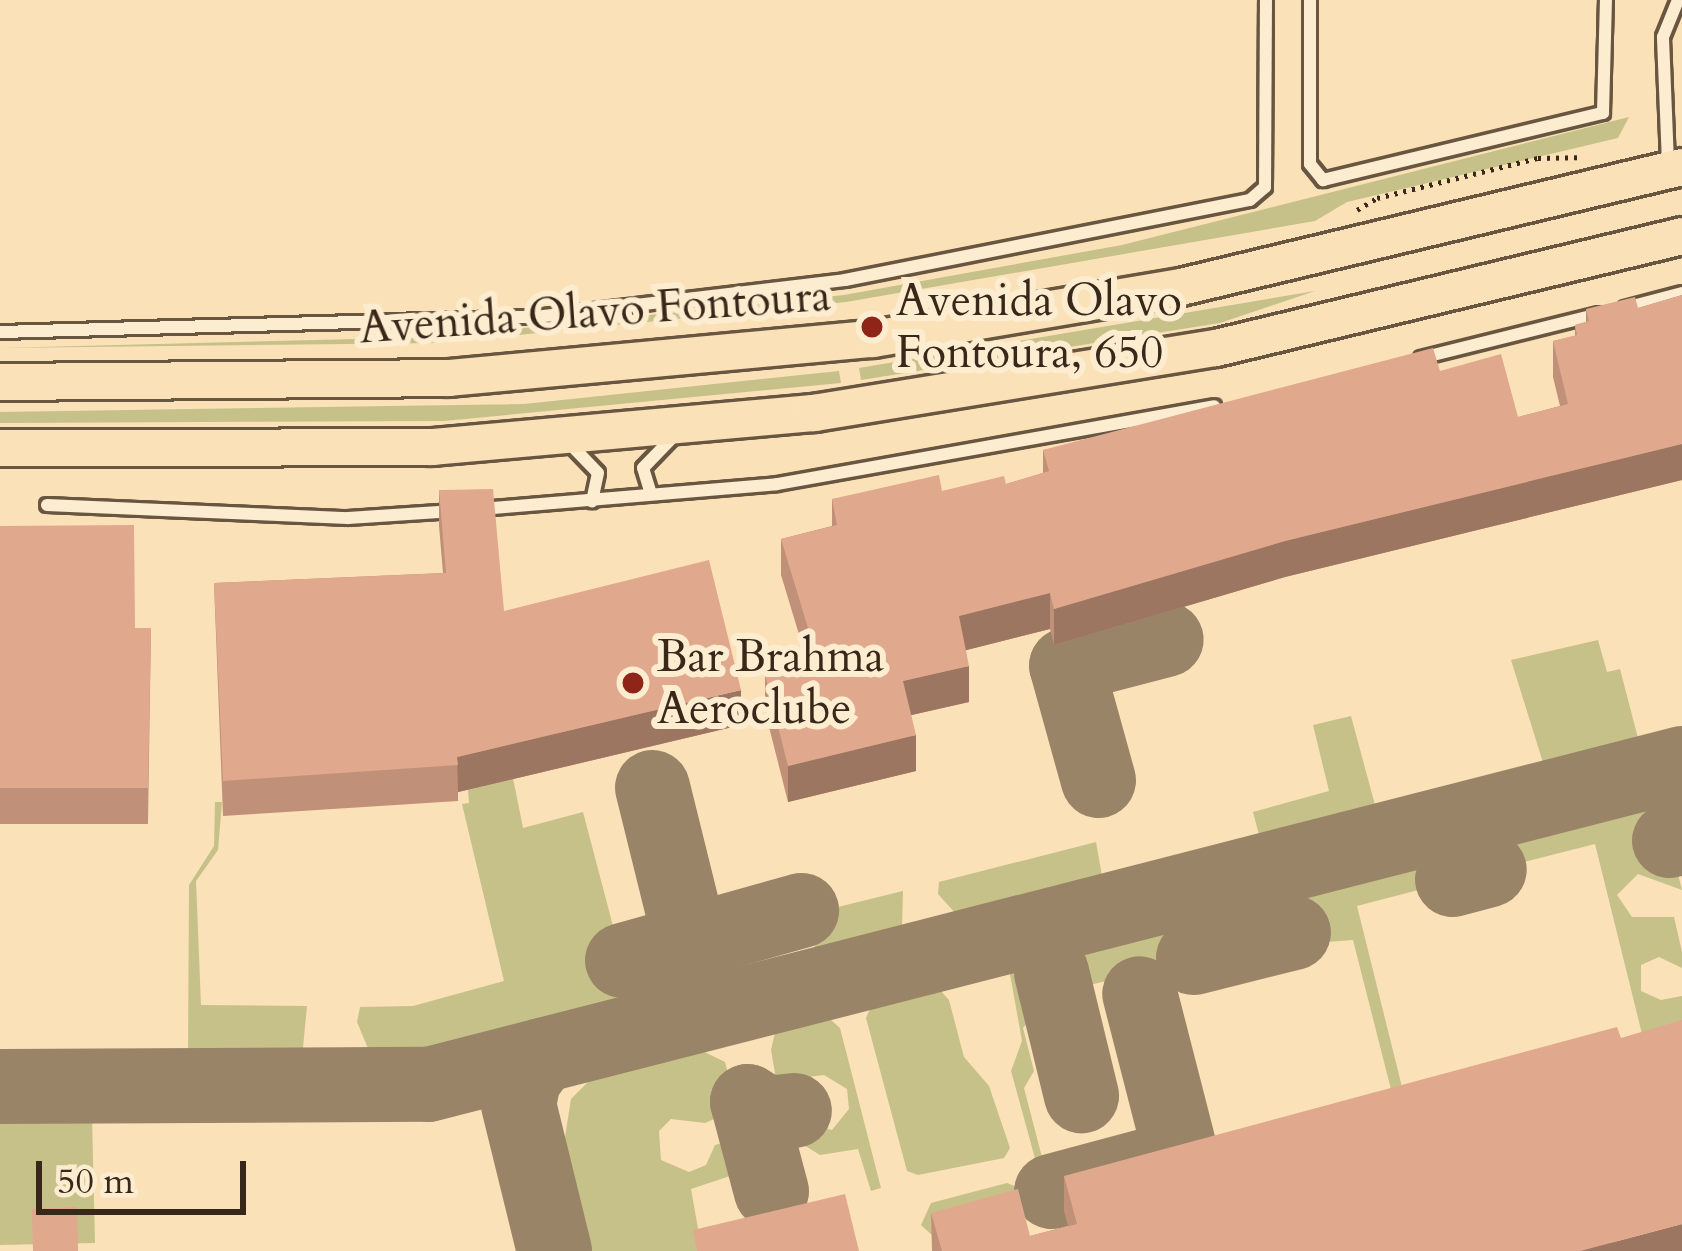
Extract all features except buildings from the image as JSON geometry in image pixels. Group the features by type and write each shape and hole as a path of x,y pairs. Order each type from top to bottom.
{"main road":[{"name":"Avenida Olavo Fontoura","path":"0,382 449,378 873,339 1181,287 1675,168"},
{"path":"0,448 432,447 561,439 919,398 1216,348 1682,236"}],"lane":[{"path":"0,332 535,317 845,280 1250,200 1265,187 1265,0"},
{"path":"1310,0 1310,164 1323,180 1603,113 1606,0"},
{"path":"1675,168 1664,37 1678,0"},
{"path":"1399,364 1682,293"},
{"path":"47,506 349,518 592,501 777,484 1240,401"},
{"path":"651,494 643,468 688,426"},
{"path":"561,439 592,458 598,473 592,501"}],"shaded area":[{"path":"1629,117 1618,138 1347,202 1315,221 846,302 439,343 0,348 438,337 844,295 1122,245"},
{"path":"1315,291 1220,323 861,380 859,368"},
{"path":"839,371 841,383 444,421 0,423 0,412 524,404"},
{"path":"1598,640 1607,672 1620,669 1639,742 1545,769 1511,660"},
{"path":"1351,716 1375,805 1259,835 1253,812 1329,791 1313,725"},
{"path":"513,778 523,828 583,812 633,1002 427,1056 372,1058 357,1022 360,1007 413,1006 504,981 462,804 469,803 468,790"},
{"path":"1638,796 1659,800 1682,890 1638,874 1617,895 1632,917 1674,917 1682,952 1682,968 1659,957 1641,965 1641,991 1661,1000 1682,996 1682,1034 1644,1042 1595,844 1508,866 1490,846 1497,834"},
{"path":"215,802 222,802 218,850 196,881 201,1005 307,1006 302,1058 188,1058 189,885 214,846"},
{"path":"1096,842 1102,876 956,914 938,894 939,882"},
{"path":"1430,851 1444,866 1445,883 1357,906 1408,1111 1397,1113 1353,940 1301,944 1288,906 1302,885"},
{"path":"903,891 902,928 816,951 805,915"},
{"path":"1169,922 1193,952 1183,981 1125,996 1119,978 1077,988 1082,944"},
{"path":"1008,963 1023,970 1033,992 1032,1018 1023,1028 1034,1071 1024,1088 1056,1211 1050,1213 1011,1071 1022,1041"},
{"path":"933,982 949,1000 964,1057 989,1086 1010,1148 1004,1158 918,1175 907,1171 866,1018 875,998"},
{"path":"821,1011 840,1028 881,1188 871,1191 858,1149 820,1155 788,1135 787,1126 801,1122 832,1130 849,1109 847,1089 824,1075 808,1077 793,1098 779,1097 771,1050 776,1028"},
{"path":"692,1046 725,1062 738,1109 705,1123 671,1119 659,1131 661,1160 689,1172 706,1165 715,1145 743,1137 748,1147 733,1175 691,1189 702,1251 586,1251 562,1156 571,1099 597,1073"},
{"path":"0,1116 92,1117 95,1243 0,1245"},
{"path":"1007,1183 1017,1187 1022,1208 933,1236 921,1225 931,1203"}],"taxiway":[{"path":"1098,780 1066,665 1166,639"},
{"path":"0,1086 428,1084 1682,763"},
{"path":"652,787 690,940"},
{"path":"1669,840 1682,837"},
{"path":"1452,879 1489,869"},
{"path":"622,960 801,910"},
{"path":"1193,957 1293,932"},
{"path":"1051,972 1081,1095"},
{"path":"1051,1191 1181,1156 1139,993"},
{"path":"541,1055 523,1079 518,1104 554,1251"},
{"path":"771,1191 747,1101 766,1113 794,1110"}],"place":[{"name":"Avenida Olavo Fontoura, 650","path":"872,327"},
{"name":"Bar Brahma Aeroclube","path":"633,683"}]}
